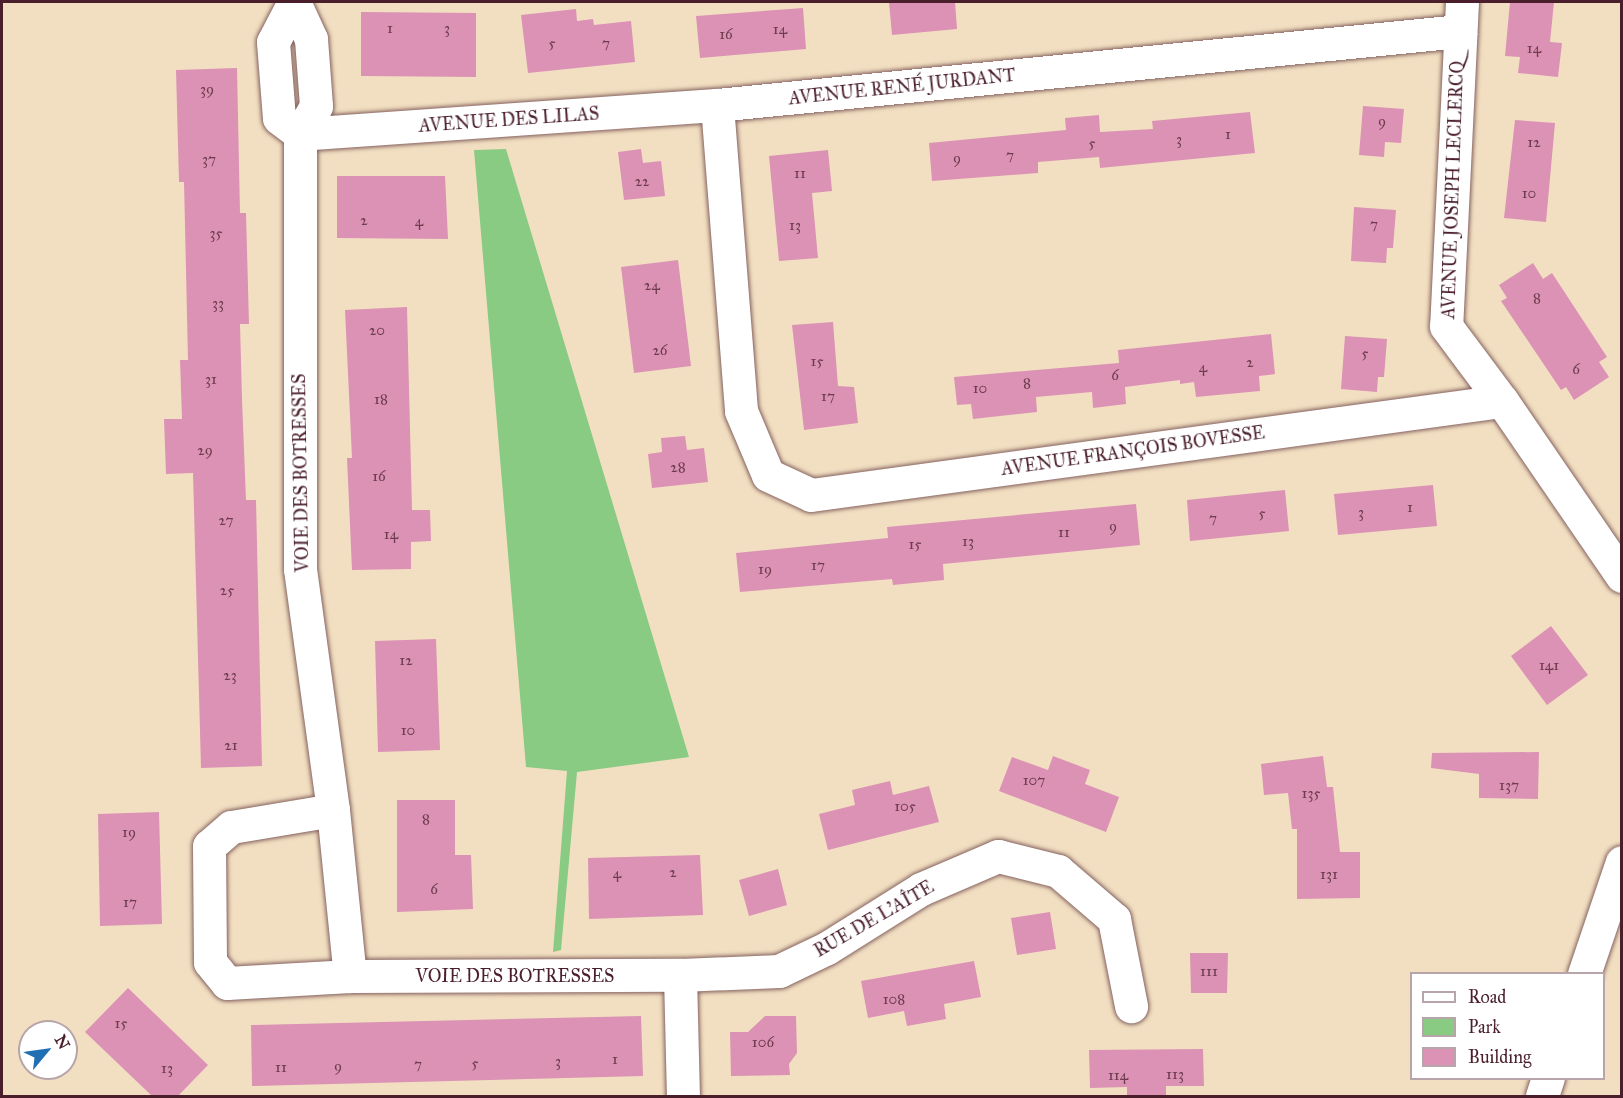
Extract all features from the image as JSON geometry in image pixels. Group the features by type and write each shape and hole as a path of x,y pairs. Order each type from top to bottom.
{"street":[{"name":"VOIE DES BOTRESSES","path":"294,2 311,39 316,106 300,134 300,569 333,810 350,976"},
{"name":"AVENUE RENÉ JURDANT","path":"717,105 1461,16"},
{"name":"AVENUE JOSEPH LECLERCQ","path":"1461,16 1446,326 1502,400 1622,576"},
{"name":"AVENUE DES LILAS","path":"300,134 717,105"},
{"name":"AVENUE FRANÇOIS BOVESSE","path":"717,105 741,411 768,475 811,495 1502,400"},
{"name":"VOIE DES BOTRESSES","path":"333,810 231,827 209,846 210,962 227,983 350,976 680,975"},
{"name":"RUE DE L'AÎTE","path":"680,975 779,970 827,948 921,889 998,856 1058,871 1114,919 1131,1006"},
{"path":"1585,972 1621,864"},
{"path":"680,975 683,1096"},
{"path":"1542,1096 1547,1080"}],"green space":[{"path":"506,149 689,757 577,772 561,950 553,952 567,771 526,767 474,150"}],"building":[{"path":"889,2 955,2 957,29 892,35"},
{"path":"1510,2 1554,2 1550,42 1562,43 1558,77 1518,73 1520,57 1505,56"},
{"path":"803,8 806,49 700,58 696,16"},
{"path":"576,9 577,21 593,19 594,25 631,21 635,62 528,73 521,15"},
{"path":"361,12 476,13 476,77 361,76"},
{"path":"237,68 240,213 246,213 249,324 240,324 242,399 246,500 256,500 262,766 201,768 193,473 166,474 164,419 182,419 180,360 188,360 184,182 179,182 176,70"},
{"path":"1363,106 1404,109 1401,143 1385,142 1384,157 1359,155"},
{"path":"1250,112 1255,153 1100,168 1099,157 1038,162 1038,173 932,181 929,143 1066,130 1065,118 1099,115 1100,132 1153,129 1152,121"},
{"path":"1515,120 1555,123 1546,222 1504,218"},
{"path":"641,149 643,163 661,161 665,196 624,200 618,152"},
{"path":"828,150 832,191 812,193 818,258 779,261 769,156"},
{"path":"337,176 445,176 448,239 337,238"},
{"path":"1354,207 1396,210 1393,248 1387,248 1386,263 1351,261"},
{"path":"678,260 691,366 634,373 621,267"},
{"path":"1533,263 1543,279 1552,273 1607,357 1599,362 1609,377 1574,400 1566,387 1561,390 1501,301 1507,298 1499,285"},
{"path":"407,307 412,510 430,510 431,541 411,542 411,569 352,570 347,458 352,458 345,310"},
{"path":"833,322 838,386 854,387 858,423 804,430 792,325"},
{"path":"1271,334 1275,374 1259,376 1260,391 1196,397 1194,382 1180,384 1180,380 1125,387 1126,404 1093,408 1092,392 1036,397 1037,412 973,419 971,404 957,405 954,377 1119,363 1118,350"},
{"path":"1345,336 1387,339 1384,377 1378,377 1377,392 1341,389"},
{"path":"685,436 687,450 704,448 708,482 652,488 648,454 662,452 661,438"},
{"path":"1433,485 1437,526 1338,535 1334,494"},
{"path":"1285,490 1289,531 1190,541 1187,500"},
{"path":"1136,504 1140,545 943,564 944,580 893,585 892,579 740,592 736,553 888,538 887,527"},
{"path":"1551,626 1588,675 1547,705 1511,656"},
{"path":"436,639 440,750 378,752 375,641"},
{"path":"1539,752 1538,799 1479,798 1479,774 1431,768 1432,753"},
{"path":"1053,756 1090,770 1085,784 1119,797 1106,832 999,791 1012,757 1048,770"},
{"path":"1323,756 1327,787 1333,787 1340,852 1360,852 1360,898 1297,899 1297,829 1292,829 1288,793 1264,795 1261,764"},
{"path":"890,781 893,795 929,786 939,822 828,850 819,814 855,805 852,790"},
{"path":"397,800 455,800 455,855 471,855 473,909 397,912"},
{"path":"159,812 162,924 100,926 98,814"},
{"path":"700,855 703,915 589,919 588,858"},
{"path":"778,869 787,905 749,916 739,880"},
{"path":"1050,912 1056,949 1017,955 1011,918"},
{"path":"1190,953 1228,953 1227,993 1191,993"},
{"path":"974,961 981,997 944,1004 946,1019 907,1026 904,1011 868,1018 861,981"},
{"path":"128,988 208,1065 178,1096 152,1096 85,1032"},
{"path":"641,1016 643,1076 252,1086 251,1025"},
{"path":"765,1016 796,1016 797,1053 789,1064 790,1075 731,1076 730,1032 748,1032"},
{"path":"1203,1049 1204,1086 1166,1086 1166,1096 1127,1096 1127,1087 1090,1088 1089,1050"}]}
